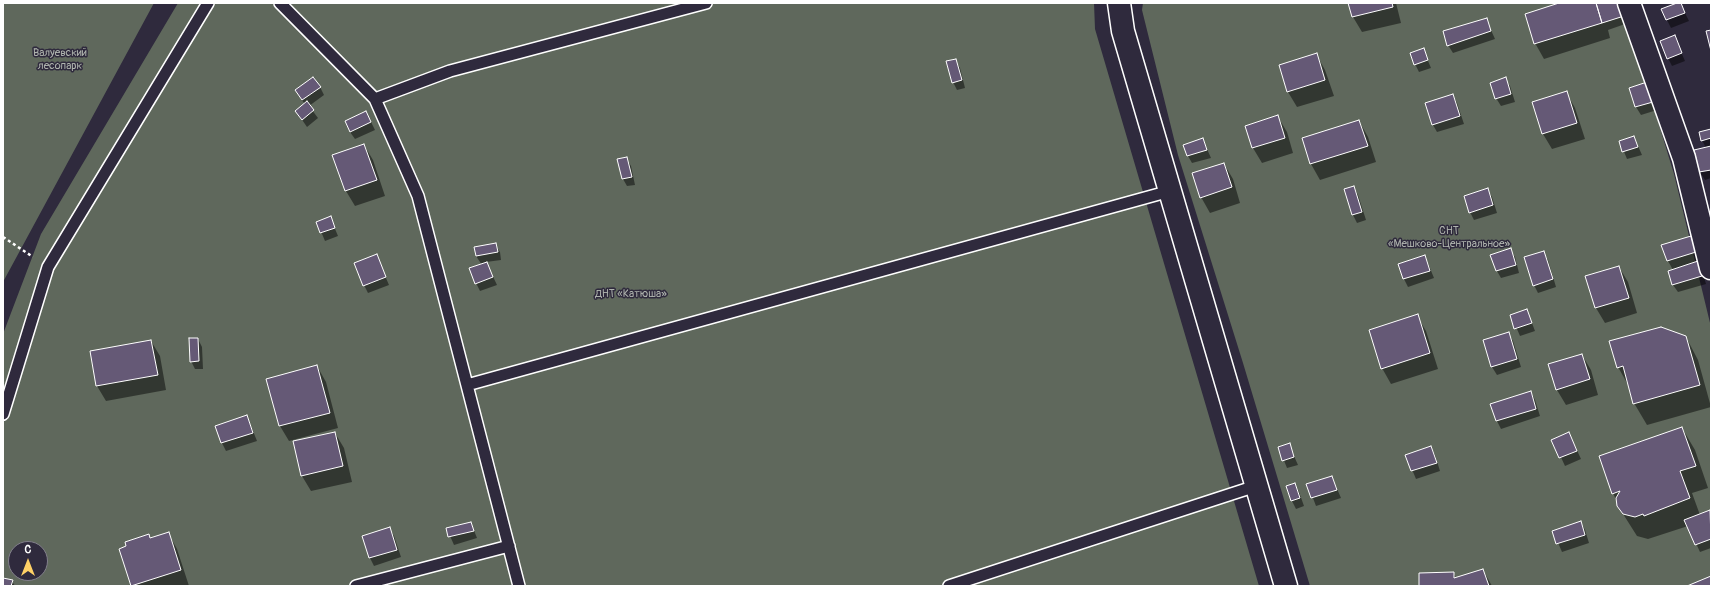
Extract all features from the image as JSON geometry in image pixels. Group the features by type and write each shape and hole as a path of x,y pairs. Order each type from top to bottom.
{"street":[{"path":"1119,3 1123,31 1286,586"},
{"path":"1629,3 1684,158 1711,268"}],"lane":[{"path":"3,414 48,268 208,3"},
{"path":"280,3 375,99 418,196 519,586"},
{"path":"375,99 450,71 706,3"},
{"path":"467,385 1170,192"},
{"path":"949,586 1256,486"},
{"path":"356,586 509,546"}],"path":[{"path":"3,238 48,268"}],"green space":[{"name":"Валуевский лесопарк","path":"3,3 154,3 3,282"},
{"name":"ДНТ «Катюша»","path":"178,3 1094,3 1095,29 1259,586 3,586 3,334 41,234"},
{"name":"СНТ «Мешково-Центральное»","path":"1143,3 1619,3 1642,69 1674,174 1711,327 1711,586 1310,586 1243,363 1178,155 1142,10"}],"building":[{"path":"1348,3 1392,3 1393,7 1352,17"},
{"path":"1559,3 1596,3 1602,23 1534,44 1525,14"},
{"path":"1596,3 1620,3 1624,16 1602,23"},
{"path":"1681,3 1685,13 1666,20 1661,9"},
{"path":"1487,18 1491,31 1447,46 1443,31"},
{"path":"1711,30 1711,51 1706,31"},
{"path":"1675,35 1682,53 1667,59 1660,41"},
{"path":"1424,48 1428,60 1414,65 1410,53"},
{"path":"1317,53 1325,80 1287,92 1279,65"},
{"path":"956,59 962,80 952,83 946,61"},
{"path":"313,77 321,87 302,100 295,90"},
{"path":"1506,77 1511,94 1495,99 1490,83"},
{"path":"1647,82 1653,102 1635,107 1629,88"},
{"path":"1567,91 1577,123 1542,134 1532,102"},
{"path":"1453,94 1460,116 1432,125 1425,103"},
{"path":"307,101 314,110 302,120 295,111"},
{"path":"366,111 371,122 350,132 345,121"},
{"path":"1278,115 1285,138 1252,148 1245,126"},
{"path":"1359,120 1368,146 1310,164 1302,138"},
{"path":"1711,129 1711,138 1701,141 1699,132"},
{"path":"1634,136 1638,147 1622,152 1619,141"},
{"path":"1203,138 1207,150 1187,156 1183,145"},
{"path":"364,144 377,180 345,191 332,155"},
{"path":"1711,146 1711,170 1699,172 1694,150"},
{"path":"627,157 632,177 622,179 617,159"},
{"path":"1224,163 1232,187 1200,198 1192,173"},
{"path":"1354,186 1362,212 1352,215 1344,189"},
{"path":"1488,188 1493,205 1469,213 1464,196"},
{"path":"331,216 335,228 320,233 316,222"},
{"path":"1691,236 1696,252 1667,261 1661,245"},
{"path":"496,243 498,252 476,256 474,247"},
{"path":"1511,248 1516,265 1496,271 1490,255"},
{"path":"1544,251 1553,279 1533,286 1524,257"},
{"path":"377,254 386,277 363,286 354,263"},
{"path":"1425,255 1430,271 1403,279 1398,264"},
{"path":"1698,261 1702,276 1672,285 1668,271"},
{"path":"487,262 493,277 475,284 469,268"},
{"path":"1619,266 1629,298 1595,308 1585,276"},
{"path":"1527,309 1532,323 1514,329 1510,315"},
{"path":"1418,314 1430,353 1381,369 1369,330"},
{"path":"1661,327 1686,336 1700,385 1633,404 1623,366 1617,368 1609,341"},
{"path":"1509,332 1517,359 1491,367 1483,340"},
{"path":"189,338 198,338 199,361 190,362"},
{"path":"151,340 158,375 96,386 90,351"},
{"path":"1582,354 1590,379 1556,390 1548,364"},
{"path":"317,365 330,413 279,426 266,379"},
{"path":"1531,391 1536,409 1496,421 1490,404"},
{"path":"247,415 253,433 221,443 215,426"},
{"path":"1682,427 1696,466 1680,471 1690,498 1644,516 1643,514 1635,517 1623,514 1617,506 1616,498 1620,491 1612,494 1599,456"},
{"path":"335,432 343,466 301,476 293,441"},
{"path":"1569,432 1577,451 1559,458 1551,440"},
{"path":"1290,443 1294,457 1282,461 1278,447"},
{"path":"1431,446 1437,463 1411,471 1405,455"},
{"path":"1332,476 1337,490 1311,498 1306,484"},
{"path":"1295,483 1300,498 1291,501 1286,486"},
{"path":"1710,510 1711,539 1695,545 1684,520"},
{"path":"1581,521 1585,535 1556,544 1552,531"},
{"path":"471,522 474,531 448,537 446,528"},
{"path":"390,527 397,550 369,558 362,536"},
{"path":"169,532 181,570 131,586 119,549 126,546 125,542 149,534 150,538"},
{"path":"1483,569 1489,586 1419,586 1419,573 1454,572 1454,578"},
{"path":"1711,576 1711,586 1687,586"},
{"path":"3,578 8,579 8,581 13,581 11,586 3,586"}]}
